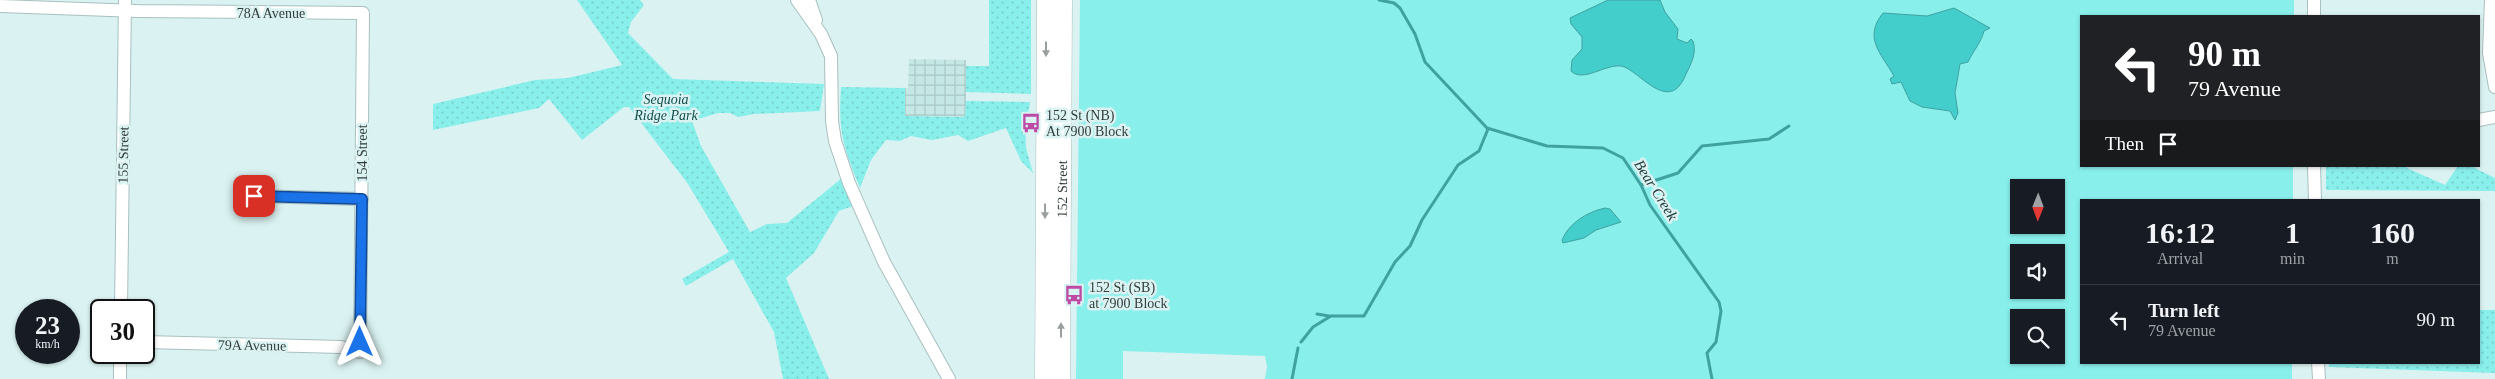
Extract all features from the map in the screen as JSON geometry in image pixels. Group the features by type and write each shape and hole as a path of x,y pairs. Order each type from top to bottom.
{"main road":[{"name":"152 Street","path":"1044,379 1046,0"},
{"name":"152 Street","path":"1061,379 1063,0"}],"street":[{"path":"797,0 821,34"},
{"path":"810,0 821,34 831,56 832,121 840,158 884,262 949,379"},
{"path":"2314,0 2314,15"},
{"path":"2490,0 2489,53 2495,87"},
{"name":"78A Avenue","path":"0,6 125,5 363,13"},
{"name":"155 Street","path":"121,299 125,5"},
{"name":"154 Street","path":"360,352 363,13"},
{"path":"2480,120 2495,117"},
{"path":"2314,167 2315,199"},
{"path":"254,196 362,199"},
{"name":"79A Avenue","path":"155,342 341,347 360,352"},
{"path":"120,364 120,379"},
{"path":"2318,364 2319,379"}],"shaded area":[{"path":"1608,0 1660,0 1665,12 1678,29 1677,39 1687,43 1691,39 1694,45 1694,54 1679,86 1671,91 1663,91 1621,66 1582,75 1571,71 1572,60 1582,49 1582,37 1571,24 1570,18"},
{"path":"1954,8 1990,28 1984,31 1968,62 1960,64 1955,93 1958,113 1955,120 1950,111 1922,107 1910,101 1901,82 1892,84 1890,79 1894,76 1880,53 1874,38 1874,30 1883,13 1927,16"},
{"path":"909,59 966,60 966,117 904,116 905,88 908,88"},
{"path":"1605,208 1610,209 1621,222 1596,230 1584,238 1563,243 1562,240 1565,234 1574,223 1585,215"}],"green space":[{"name":"Sequoia Ridge Park","path":"577,0 640,0 644,5 631,22 628,33 673,79 824,84 820,111 754,114 738,117 730,113 718,113 692,121 701,146 750,232 767,224 787,223 842,178 853,206 839,211 814,253 786,278 829,379 783,379 774,332 733,259 686,286 682,279 729,252 688,184 629,107 624,107 582,140 549,99 539,108 433,130 433,104 535,80 568,78 622,65"},
{"path":"989,0 1031,0 1031,94 966,92 966,66 989,66"},
{"path":"1080,0 2294,0 2294,15 2080,15 2080,167 2293,167 2293,199 2080,199 2080,364 2292,364 2292,379 1265,379 1267,367 1265,356 1123,351 1123,379 1076,379"},
{"path":"841,87 905,88 905,116 965,117 966,101 1030,102 1028,117 1025,119 1026,148 1033,173 1021,161 1006,128 968,141 958,135 932,140 911,136 900,141 886,140 871,160 860,188 849,161 843,139 840,116"},
{"path":"2326,167 2406,167 2445,185 2457,167 2473,167 2495,178 2495,191 2326,190"},
{"path":"2480,310 2495,310 2495,373 2329,367 2329,364 2480,364"}],"waterway":[{"name":"Bear Creek","path":"1379,0 1394,3 1400,8 1415,34 1425,62 1487,128 1547,146 1603,148 1623,158 1641,185 1650,205 1719,302 1721,311 1716,342 1707,353 1712,379"},
{"path":"1641,185 1678,173 1702,146 1769,139 1789,126"},
{"path":"1301,342 1313,327 1331,316 1364,316 1395,262 1410,246 1422,220 1458,165 1479,151 1488,129"},
{"path":"1317,314 1329,316"},
{"path":"1292,379 1298,348"}],"place":[{"name":"152 St (NB) At 7900 Block","path":"1031,123"},
{"name":"152 St (SB) at 7900 Block","path":"1074,295"}],"route":[{"path":"254,196 362,199 360,342"}]}
